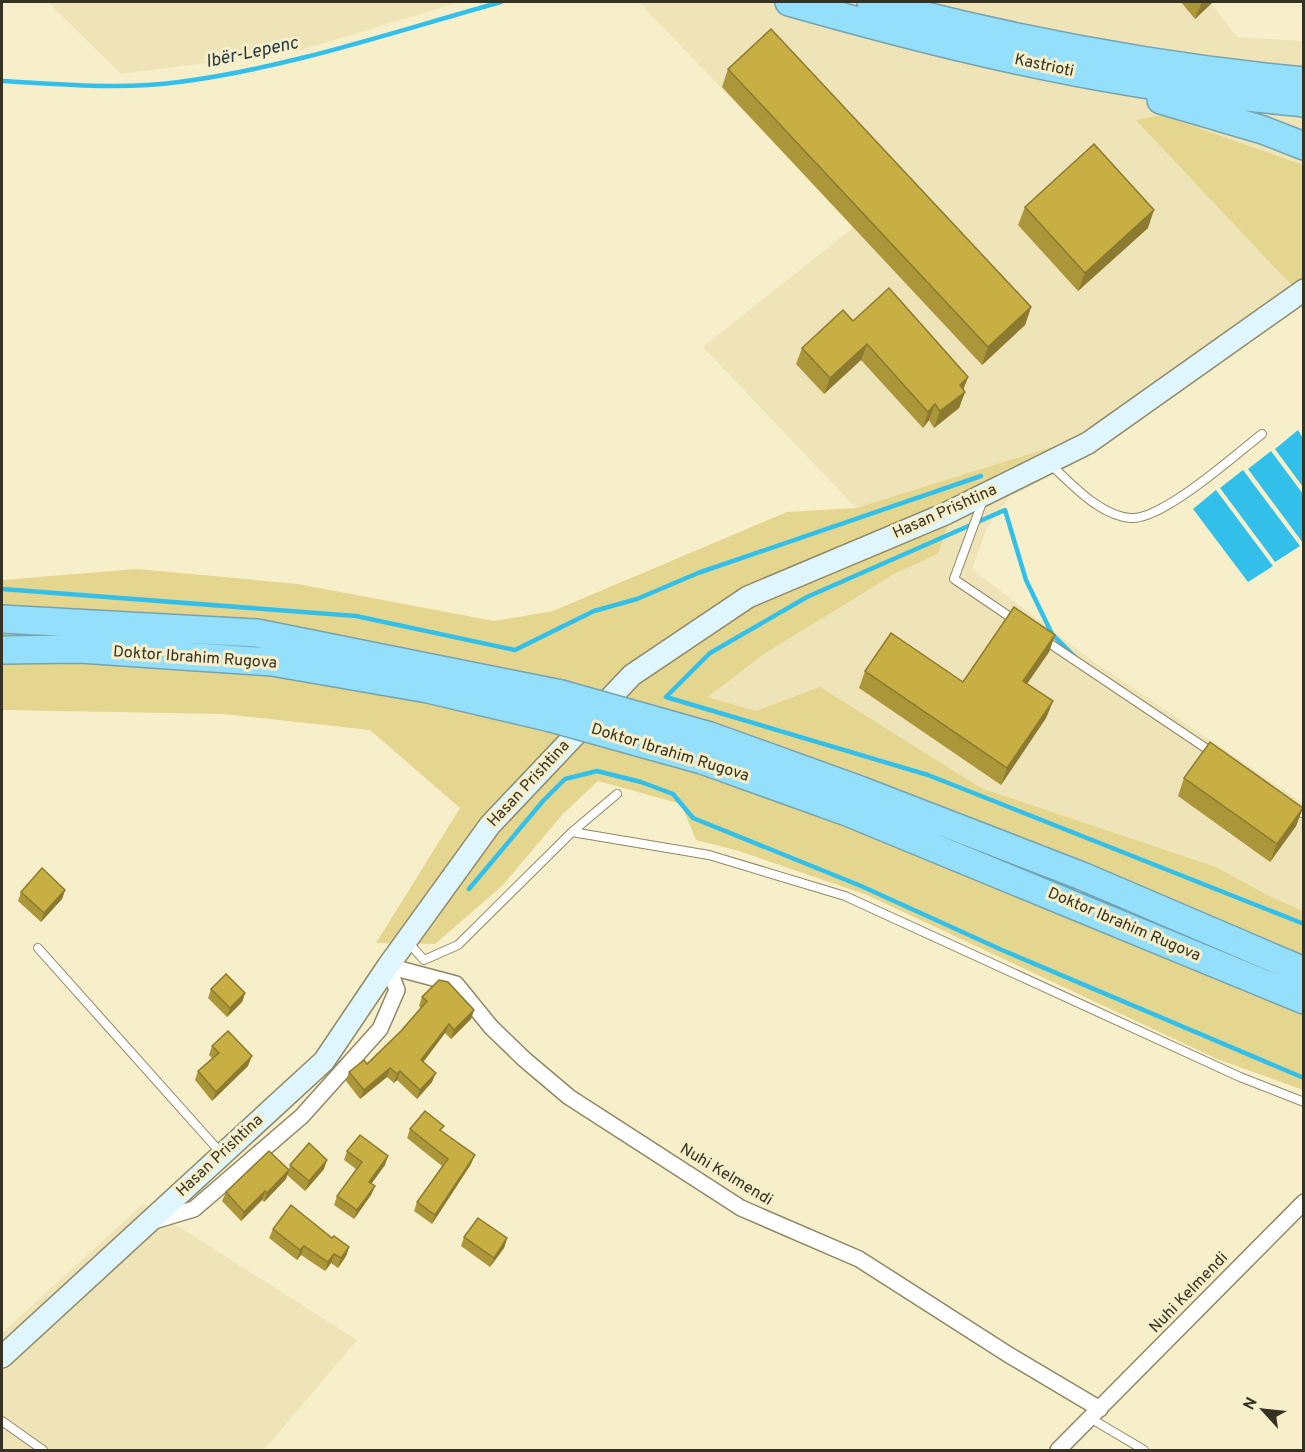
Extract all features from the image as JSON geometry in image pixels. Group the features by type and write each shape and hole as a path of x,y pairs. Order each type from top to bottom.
{"highway":[{"name":"Kastrioti","path":"789,2 897,32 1051,68 1189,91 1304,103"},
{"name":"Kastrioti","path":"871,2 1053,46 1194,69 1304,81"},
{"path":"1051,68 1263,130 1304,146"},
{"name":"Doktor Ibrahim Rugova","path":"2,619 257,633 561,693 706,748 858,816 1304,1000"},
{"name":"Doktor Ibrahim Rugova","path":"2,650 80,649 272,662 428,689 551,718 706,748 860,790 1082,876 1304,971"}],"main road":[{"name":"Hasan Prishtina","path":"2,1357 324,1060 406,940 490,825 632,675 748,597 945,514 1050,464 1088,443 1304,290"}],"street":[{"path":"148,1223 194,1209 302,1116 380,1029 397,990 388,966"},
{"name":"Nuhi Kelmendi","path":"388,966 456,984 491,1027 569,1097 741,1208 859,1259 1009,1355 1095,1414"},
{"name":"Nuhi Kelmendi","path":"1058,1450 1304,1202"}],"lane":[{"path":"1050,464 1084,495 1108,511 1132,518 1158,510 1197,485 1262,434"},
{"path":"986,493 954,579 1022,625"},
{"path":"1032,632 1216,756"},
{"path":"406,940 424,960 458,945 572,832 617,794"},
{"path":"1284,801 1304,814"},
{"path":"572,832 709,855 845,896 1240,1077 1304,1102"},
{"path":"38,948 222,1154"},
{"path":"1095,1414 1144,1450"},
{"path":"2,1421 43,1450"}],"shaded area":[{"path":"48,2 460,2 298,51 121,74"},
{"path":"639,2 1210,2 1237,37 1303,41 1303,165 1162,115 1303,303 1070,466 1009,497 986,530 972,569 1087,657 1303,803 1303,911 1271,897 1216,867 981,788 820,688 756,711 708,697 764,654 896,573 938,554 948,526 997,474 1047,449 856,508 703,347 854,227"},
{"path":"1162,115 1303,165 1303,281 1294,288 1136,120"},
{"path":"1052,447 997,474 948,526 938,554 896,573 764,654 708,697 756,711 820,687 981,788 1216,867 1271,897 1303,911 1303,1090 1217,1059 867,895 739,851 696,840 681,804 598,781 563,814 502,886 435,944 376,943 460,808 370,730 224,714 2,710 2,580 137,569 298,584 494,621 553,611 787,512 856,508"},
{"path":"143,1204 357,1340 264,1450 2,1450 2,1333"}],"water":[{"path":"1298,430 1303,438 1303,487 1275,449"},
{"path":"1271,451 1303,494 1303,543 1248,469"},
{"path":"1243,470 1300,546 1275,562 1220,488"},
{"path":"1216,490 1273,566 1248,582 1193,509"}],"building":[{"path":"771,29 1031,307 988,347 728,69"},
{"path":"1094,144 1154,210 1085,273 1025,207"},
{"path":"889,288 968,377 960,385 965,392 940,411 935,404 928,412 867,344 830,378 802,348 843,310 853,321"},
{"path":"1014,607 1055,635 1023,681 1053,701 1007,768 865,671 891,633 963,682"},
{"path":"1210,742 1303,808 1277,844 1184,778"},
{"path":"42,868 65,890 44,913 21,892"},
{"path":"226,974 245,993 230,1008 211,989"},
{"path":"439,980 448,982 474,1010 454,1030 449,1024 421,1060 436,1073 420,1090 400,1071 397,1074 390,1068 364,1090 349,1072 364,1060 367,1064 401,1031 427,1001 422,997"},
{"path":"228,1031 252,1056 216,1092 198,1071 219,1053 212,1046"},
{"path":"425,1111 444,1126 440,1130 475,1155 435,1215 417,1202 448,1159 410,1129"},
{"path":"360,1135 388,1156 369,1182 375,1186 357,1210 337,1196 362,1162 347,1151"},
{"path":"309,1143 327,1160 309,1181 290,1165"},
{"path":"269,1151 289,1170 267,1193 265,1191 244,1212 226,1192"},
{"path":"291,1205 332,1238 334,1236 349,1247 341,1258 334,1254 328,1262 304,1246 300,1250 273,1229"},
{"path":"478,1218 507,1238 494,1258 464,1237"}],"waterway":[{"name":"Ibër-Lepenc","path":"2,81 135,86 220,76 342,48 501,2"},
{"path":"2,589 356,616 515,650 594,611 637,599 698,573 981,476"},
{"path":"1075,657 1052,634 1026,580 1005,510 807,597 710,653 666,697 928,775 1304,924"},
{"path":"469,889 543,801 565,779 597,771 641,782 673,794 693,818 861,886 1002,950 1304,1078"}]}
